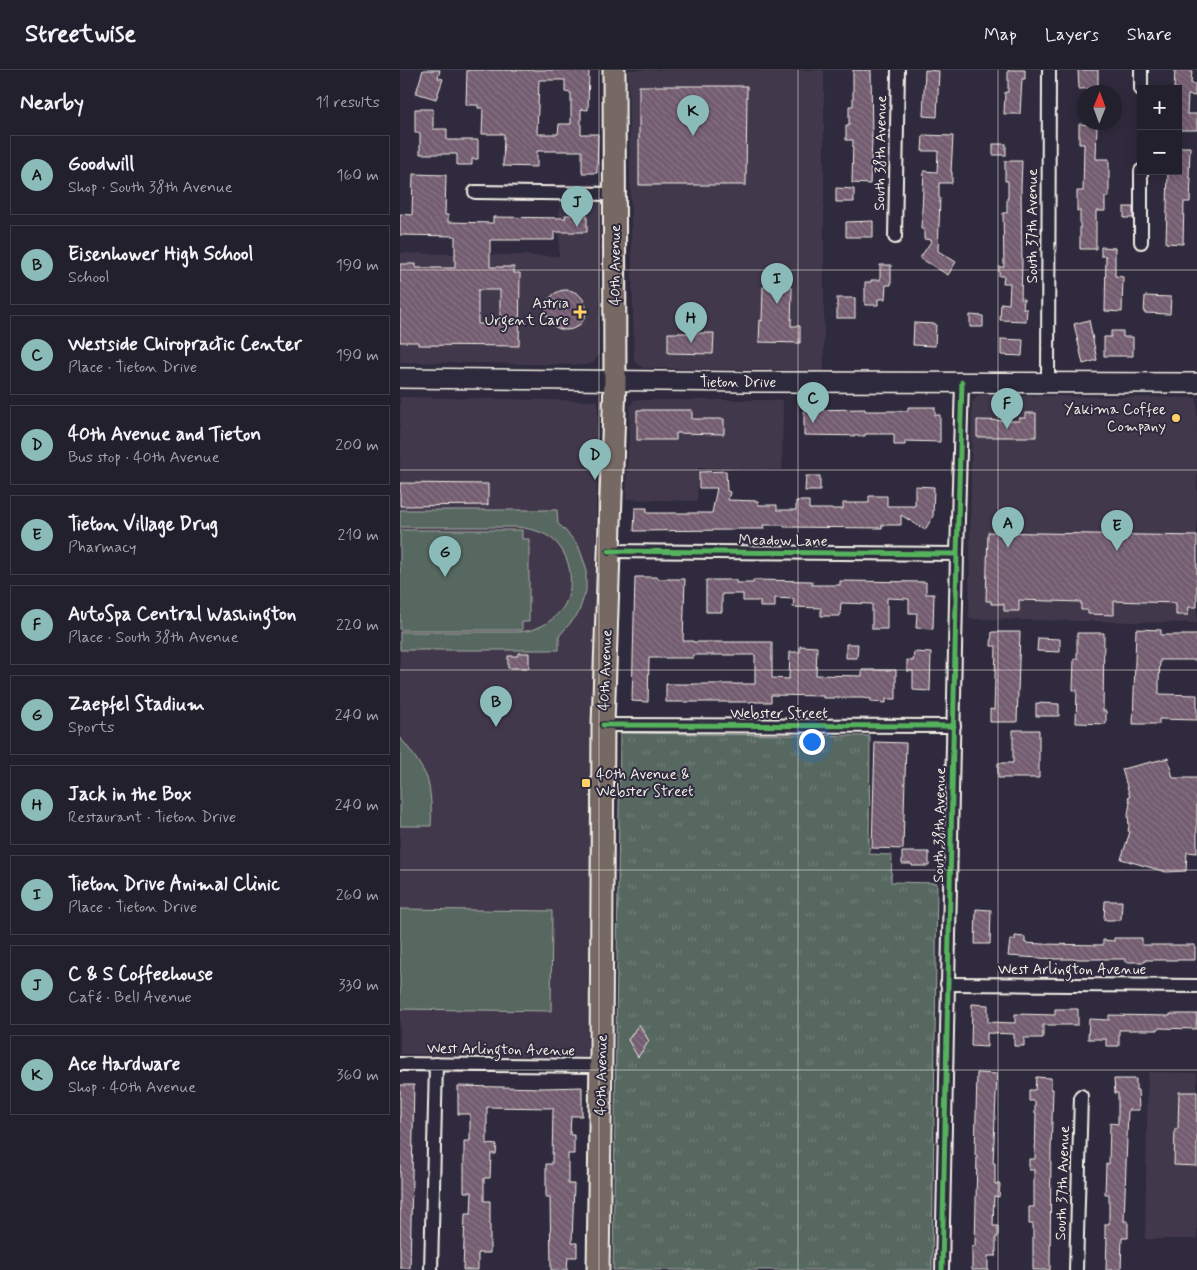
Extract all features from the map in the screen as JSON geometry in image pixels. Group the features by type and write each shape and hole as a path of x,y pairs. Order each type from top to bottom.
{"main road":[{"name":"40th Avenue","path":"598,1270 603,725 616,381 614,70"},
{"name":"Tieton Drive","path":"400,378 616,381 1197,383"}],"street":[{"name":"South 38th Avenue","path":"895,236 898,70"},
{"name":"South 37th Avenue","path":"1048,70 1048,382"},
{"path":"1141,70 1141,85"},
{"path":"1141,175 1141,242"},
{"path":"475,192 614,194"},
{"name":"South 38th Avenue","path":"942,1270 962,382"},
{"name":"Meadow Lane","path":"609,551 957,554"},
{"name":"Webster Street","path":"603,725 954,726"},
{"name":"West Arlington Avenue","path":"947,984 1197,986"},
{"name":"West Arlington Avenue","path":"400,1064 601,1066"},
{"path":"431,1270 436,1064"},
{"name":"South 37th Avenue","path":"1076,1270 1081,1096"}],"shaded area":[{"path":"628,70 824,70 824,371 643,368 634,361"},
{"path":"560,184 602,184 599,354 594,362 587,365 400,362 400,253 559,256"},
{"path":"980,395 1197,398 1197,623 969,619 972,402"},
{"path":"400,397 598,401 587,1057 400,1054"},
{"path":"634,400 783,400 782,470 698,468 697,501 626,499 630,408"},
{"path":"1148,1072 1197,1073 1197,1239 1145,1239"}],"green space":[{"path":"400,510 557,510 558,524 578,545 586,567 586,591 578,614 559,636 559,650 400,650 400,632 518,632 535,629 552,619 564,606 570,589 570,570 558,544 539,532 518,527 400,527"},
{"path":"400,530 522,530 522,539 529,539 529,622 522,622 522,630 400,630"},
{"path":"620,733 870,736 869,854 892,855 891,882 937,883 932,1270 613,1270"},
{"path":"400,738 415,757 427,778 431,802 431,826 400,826"},
{"path":"400,909 552,911 551,1011 400,1009"}],"building":[{"path":"423,70 440,70 438,78 443,79 436,99 416,93"},
{"path":"467,70 589,70 588,110 581,109 581,134 598,134 597,173 582,173 582,151 537,151 537,167 503,166 504,134 482,134 483,108 478,108 478,105 466,105","holes":["539,80 565,80 565,92 571,93 571,124 559,124 558,134 537,134"]},
{"path":"853,70 871,70 872,141 870,184 852,183 853,140 846,140 846,126 849,126 849,106 853,106"},
{"path":"925,70 939,71 937,117 923,116"},
{"path":"1008,70 1025,70 1025,79 1022,79 1020,114 1004,114 1005,92 1008,92"},
{"path":"1078,70 1098,70 1098,85 1079,85"},
{"path":"1175,70 1192,70 1191,84 1195,84 1195,96 1188,95 1187,114 1197,114 1197,130 1182,130 1182,85 1174,85"},
{"path":"639,86 747,86 746,185 639,185"},
{"path":"415,109 433,109 433,129 447,129 447,140 478,140 478,159 472,159 472,165 457,165 457,154 420,154 420,133 415,133"},
{"path":"1079,130 1097,130 1096,159 1109,159 1109,197 1105,197 1105,211 1096,211 1096,249 1080,249 1080,211 1077,211 1077,191 1083,191 1084,144 1079,144"},
{"path":"923,135 953,136 952,183 939,183 938,251 956,262 948,275 920,258 932,240 924,239 924,229 921,229 924,171 937,172 938,151 922,151"},
{"path":"993,144 1006,144 1006,155 993,155"},
{"path":"1182,147 1190,147 1190,202 1184,202 1183,244 1166,243 1168,175 1182,175"},
{"path":"1005,161 1022,161 1021,299 1024,299 1023,309 1027,309 1026,321 1000,320 1001,303 1009,304 1010,283 1003,283 1004,276 999,276 999,267 1004,267 1003,213 1007,213 1008,198 1008,181 1005,181"},
{"path":"413,174 446,175 445,215 448,215 448,222 493,223 493,217 566,218 565,215 587,215 587,232 554,232 554,240 490,240 490,267 514,267 514,273 520,273 519,346 418,345 418,342 400,342 400,264 416,264 416,268 455,268 455,236 400,235 400,214 412,215","holes":["478,290 500,290 500,324 478,324"]},
{"path":"836,188 854,189 854,202 836,202"},
{"path":"1124,207 1133,207 1133,218 1124,218"},
{"path":"873,221 873,237 846,237 846,222"},
{"path":"1101,247 1115,248 1115,276 1123,277 1122,312 1105,311 1106,256 1101,256"},
{"path":"880,265 891,265 891,285 886,285 885,299 878,299 878,305 865,305 865,282 880,280"},
{"path":"763,287 792,288 791,326 800,326 800,343 759,342"},
{"path":"566,290 580,296 586,310 580,324 566,330 552,324 546,310 552,296"},
{"path":"1145,296 1171,297 1170,314 1144,313"},
{"path":"837,298 855,298 855,318 837,318"},
{"path":"970,315 983,316 983,327 970,327"},
{"path":"1089,320 1097,360 1083,364 1074,324"},
{"path":"914,323 936,324 935,346 913,345"},
{"path":"1111,331 1123,331 1123,337 1133,337 1133,356 1104,356 1104,337 1111,337"},
{"path":"668,333 714,333 713,354 668,353"},
{"path":"1001,339 1023,340 1022,356 1001,355"},
{"path":"908,407 935,407 935,415 940,415 940,442 905,441 905,445 894,445 894,434 865,434 865,436 804,435 804,410 865,409 865,411 908,411"},
{"path":"637,410 692,410 692,419 724,419 724,434 676,433 676,440 637,440"},
{"path":"1025,413 1036,413 1036,437 977,437 977,420 1019,421 1019,418 1025,418"},
{"path":"726,471 727,491 730,492 728,500 758,501 758,505 777,505 777,510 796,510 796,501 809,501 809,509 843,509 843,503 869,503 869,496 887,496 887,506 915,506 915,486 934,487 933,516 925,530 901,515 901,525 882,525 882,528 763,525 764,529 634,531 635,508 647,508 647,513 712,513 717,488 699,488 699,472"},
{"path":"806,476 820,476 820,491 805,491"},
{"path":"400,483 488,484 488,505 400,506"},
{"path":"988,532 1197,536 1197,607 1189,607 1188,615 1176,615 1176,603 1114,601 1114,615 1088,614 1088,610 1081,610 1081,602 1019,600 1019,611 1004,611 1004,604 991,604 991,601 986,601"},
{"path":"635,577 685,579 683,641 772,642 772,678 789,679 790,652 800,652 800,646 817,647 816,675 862,676 862,670 896,670 896,699 886,699 886,703 871,702 871,699 862,698 771,695 771,702 666,702 666,684 755,684 755,655 693,655 693,658 649,658 648,702 632,701"},
{"path":"706,580 736,580 736,583 753,583 753,580 812,581 812,585 840,585 840,581 926,582 926,594 934,594 933,629 916,628 917,613 909,613 909,599 887,598 887,629 872,629 872,604 841,603 840,616 821,616 821,608 793,607 794,599 775,598 775,607 760,607 760,601 743,601 743,594 722,594 722,612 706,612"},
{"path":"1136,629 1161,630 1161,635 1197,635 1197,660 1160,660 1159,694 1197,695 1197,720 1159,719 1159,724 1133,724"},
{"path":"992,632 1020,632 1017,722 990,722 990,709 994,710 996,646 991,646"},
{"path":"1077,633 1104,633 1103,711 1106,711 1106,724 1076,723 1077,690 1073,690 1074,659 1077,659"},
{"path":"1038,638 1060,639 1060,652 1037,651"},
{"path":"846,644 858,644 857,658 846,658"},
{"path":"914,652 931,653 930,691 913,690 913,671 907,671 907,660 913,661"},
{"path":"518,653 529,653 529,668 508,668 508,656 518,656"},
{"path":"1036,703 1059,704 1059,716 1036,716"},
{"path":"1013,730 1039,730 1039,778 998,778 998,763 1013,763"},
{"path":"875,742 906,743 903,849 872,848"},
{"path":"1168,758 1173,778 1197,778 1197,853 1187,852 1186,871 1166,872 1121,859 1130,832 1128,831 1130,803 1128,797 1130,797 1122,769"},
{"path":"902,852 929,852 929,866 902,864"},
{"path":"1105,901 1122,901 1121,920 1104,920"},
{"path":"976,909 991,910 990,944 975,944"},
{"path":"1015,936 1025,937 1025,943 1042,944 1103,945 1103,940 1114,941 1114,938 1142,938 1142,945 1195,945 1195,960 1125,962 1125,959 1055,959 1008,956 1010,940 1015,940"},
{"path":"972,1004 988,1005 988,1022 1015,1023 1015,1014 1055,1015 1055,1009 1078,1009 1078,1025 1043,1025 1043,1038 1024,1038 1024,1046 1014,1046 1014,1034 987,1033 987,1047 971,1046"},
{"path":"1170,1014 1197,1014 1196,1029 1119,1030 1119,1046 1106,1046 1106,1039 1088,1039 1089,1019 1109,1020 1109,1015 1170,1016"},
{"path":"639,1024 649,1041 638,1057 628,1040"},
{"path":"977,1073 997,1074 993,1163 995,1163 995,1184 1000,1184 999,1197 994,1196 993,1226 998,1226 998,1237 996,1237 996,1256 988,1256 988,1270 972,1270 972,1246 975,1246"},
{"path":"1036,1077 1051,1078 1051,1089 1053,1089 1050,1270 1033,1270 1033,1224 1029,1224 1029,1207 1034,1207 1034,1170 1029,1170 1029,1159 1035,1159 1036,1113 1035,1101 1029,1101 1029,1090 1035,1090"},
{"path":"1114,1079 1136,1079 1139,1110 1128,1110 1124,1221 1128,1221 1128,1238 1122,1238 1121,1270 1106,1270 1107,1238 1105,1238 1105,1224 1109,1224 1109,1194 1105,1194 1106,1164 1109,1164 1110,1123 1118,1124 1118,1093 1115,1093"},
{"path":"400,1085 414,1085 410,1268 400,1268"},
{"path":"458,1086 582,1087 582,1116 571,1116 570,1135 574,1135 574,1154 568,1154 568,1184 574,1184 572,1243 577,1243 577,1257 568,1257 567,1270 551,1270 550,1197 546,1197 546,1164 552,1164 553,1108 487,1107 487,1144 497,1145 496,1154 491,1154 490,1178 484,1178 484,1201 490,1201 490,1253 478,1253 478,1270 463,1270 465,1214 471,1214 472,1192 464,1192 464,1141 470,1141 470,1114 458,1114"},
{"path":"1179,1092 1197,1092 1197,1166 1174,1165 1175,1129 1178,1129"}],"cycle path":[{"path":"942,1270 962,382"},
{"path":"609,551 957,554"},
{"path":"603,725 954,726"}],"place":[{"name":"Ace Hardware","path":"693,136"},
{"name":"C & S Coffeehouse","path":"577,227"},
{"name":"Tieton Drive Animal Clinic","path":"777,304"},
{"name":"Astria Urgent Care","path":"580,312"},
{"name":"Jack in the Box","path":"691,343"},
{"name":"Yakima Coffee Company","path":"1176,418"},
{"name":"Westside Chiropractic Center","path":"813,423"},
{"name":"AutoSpa Central Washington","path":"1007,429"},
{"name":"40th Avenue and Tieton","path":"595,480"},
{"name":"Goodwill","path":"1008,548"},
{"name":"Tieton Village Drug","path":"1117,551"},
{"name":"Zaepfel Stadium","path":"445,577"},
{"name":"Eisenhower High School","path":"496,727"},
{"name":"40th Avenue & Webster Street","path":"586,783"}]}
